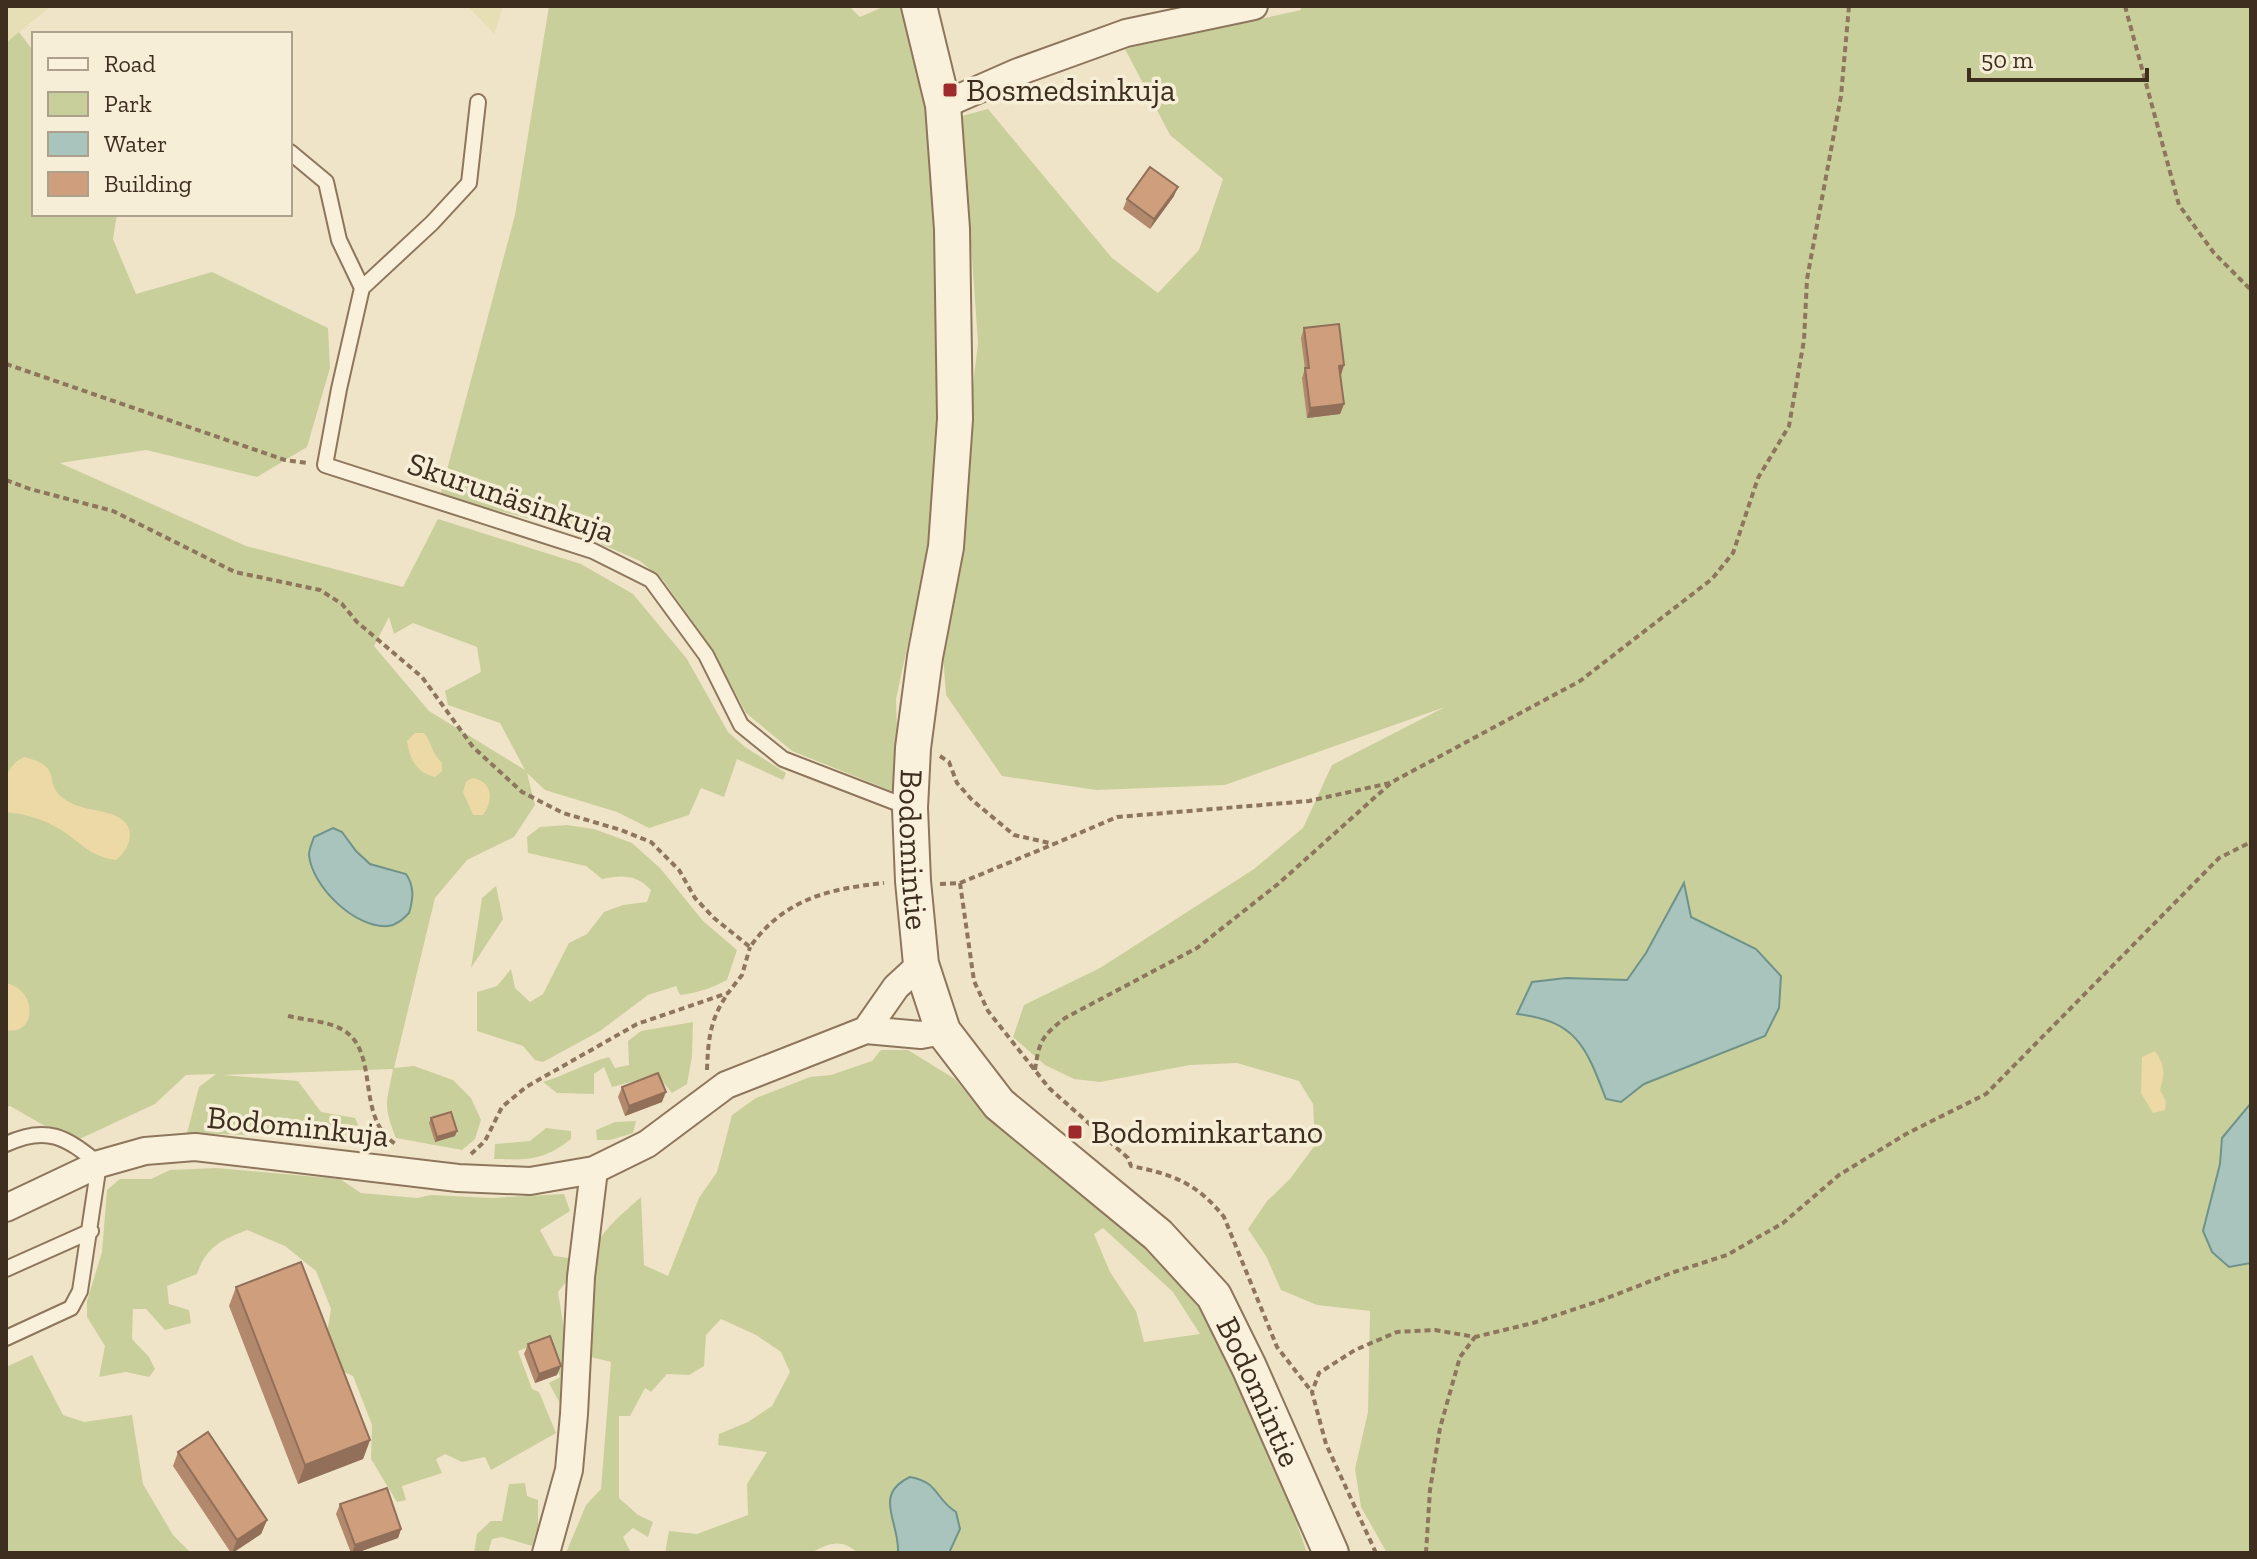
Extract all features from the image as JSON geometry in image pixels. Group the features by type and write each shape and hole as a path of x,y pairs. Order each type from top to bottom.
{"street":[{"name":"Bodomintie","path":"919,6 943,105 952,229 953,461 946,547 925,657 913,748 910,808 921,964 943,1031 999,1104 1158,1235 1214,1296 1249,1367 1331,1553"},
{"path":"943,105 1018,72 1126,33 1254,6"},
{"path":"866,1030 896,987 921,964"},
{"name":"Bodominkuja","path":"6,1208 99,1164 145,1151 195,1147 458,1178 530,1181 594,1170 647,1144 726,1085 866,1030 921,1035 943,1031"},
{"path":"546,1553 569,1470 581,1277 594,1170"}],"lane":[{"path":"325,465 362,288 432,223 469,183 478,102"},
{"path":"292,154 326,182 339,240 362,288"},
{"name":"Skurunäsinkuja","path":"325,465 593,551 651,580 706,655 741,725 783,759 910,808"},
{"path":"6,1144 38,1133 73,1142 99,1164 80,1291 71,1308 6,1338"},
{"path":"6,1269 91,1231"}],"path":[{"path":"1035,1070 1038,1045 1046,1033 1065,1018 1197,948 1278,884 1392,782 1580,681 1712,579 1733,553 1758,478 1789,426 1804,340 1807,279 1841,96 1849,6"},
{"path":"2125,6 2179,205 2214,253 2251,290"},
{"path":"6,364 285,460 325,465"},
{"path":"6,480 113,511 235,572 320,590 342,604 357,622 422,677 473,747 522,792 563,813 651,842 679,870 695,898 750,947"},
{"path":"913,748 935,752 949,762 957,783 972,800 1014,835 1054,844"},
{"path":"706,1100 711,1025 716,1010 742,975 750,947 765,926 825,892 913,881 960,883 1117,817 1309,801 1392,782"},
{"path":"1312,1392 1319,1373 1355,1350 1397,1332 1435,1330 1475,1337 1533,1323 1727,1255 1783,1223 1852,1167 1906,1134 1986,1094 2219,858 2251,842"},
{"path":"960,883 974,981 988,1011 1049,1088 1128,1158 1131,1166 1164,1172 1192,1185 1213,1202 1224,1217 1277,1347 1312,1392 1326,1444 1376,1553"},
{"path":"465,1158 485,1141 502,1107 526,1087 637,1024 728,993"},
{"path":"288,1016 341,1028 351,1036 360,1051 378,1127 389,1140 407,1151"},
{"path":"1426,1553 1430,1490 1440,1428 1460,1357 1475,1337"}],"shaded area":[{"path":"6,6 51,6 6,43"},
{"path":"468,6 503,6 494,34"}],"green space":[{"path":"549,6 849,6 860,17 885,6 902,6 933,119 938,351 936,514 896,699 899,794 792,751 746,713 712,649 663,580 640,561 562,527 440,496 515,215"},
{"path":"1301,6 2251,6 2251,1103 2222,1138 2220,1164 2210,1201 2228,1266 2251,1263 2251,1553 1387,1553 1361,1507 1355,1469 1368,1412 1370,1311 1317,1305 1281,1290 1266,1256 1248,1229 1267,1201 1290,1179 1315,1145 1313,1104 1299,1081 1237,1063 1190,1065 1100,1082 1074,1079 1045,1065 1013,1037 1024,1005 1100,968 1254,869 1303,828 1332,765 1445,707 1225,785 1096,790 1002,776 946,695 942,642 978,343 962,116 988,109 1112,258 1158,293 1199,250 1223,179 1170,135 1125,49 1301,10"},
{"path":"19,32 32,49 32,216 117,216 113,239 136,294 212,272 328,328 330,368 307,447 257,477 146,450 60,463 246,546 403,587 438,519 581,564 633,594 687,659 728,732 745,747 786,773 783,780 737,759 724,797 701,788 689,815 649,828 617,812 545,790 527,773 535,805 514,837 467,860 435,898 394,1068 414,1066 453,1080 471,1098 481,1120 475,1139 462,1150 396,1138 387,1103 393,1069 223,1075 298,1081 321,1112 355,1118 367,1145 281,1136 187,1133 199,1087 216,1074 186,1075 155,1104 73,1142 10,1106 6,1108 6,43","holes":["389,617 394,634 413,623 477,647 481,672 445,691 448,705 500,723 525,770 429,711 374,646"]},
{"path":"567,825 594,829 632,843 660,868 703,921 737,950 727,980 686,994 680,995 676,986 648,995 600,1031 543,1062 535,1060 523,1046 477,1031 477,992 497,986 511,969 515,988 530,1002 543,994 569,943 587,934 604,912 623,905 647,902 651,890 634,878 602,879 586,866 528,853 527,837 540,827"},
{"path":"496,886 503,919 471,968 482,898"},
{"path":"693,1022 687,1084 672,1093 657,1075 612,1087 604,1067 594,1074 594,1094 557,1093 543,1082 609,1057 615,1068 629,1065 628,1041 641,1031"},
{"path":"881,1050 908,1050 955,1079 985,1116 1143,1240 1171,1266 1208,1316 1274,1457 1307,1553 858,1553 846,1545 835,1544 811,1553 665,1553 669,1531 697,1534 748,1515 747,1484 767,1452 718,1445 719,1434 748,1422 772,1406 790,1372 781,1352 756,1335 721,1319 706,1335 704,1366 689,1375 667,1374 651,1392 645,1388 630,1416 619,1416 619,1498 638,1515 653,1522 648,1537 633,1528 623,1537 631,1553 566,1553 586,1505 601,1489 611,1362 591,1357 590,1299 594,1254 606,1230 641,1197 644,1265 668,1276 699,1198 717,1172 732,1115 756,1098 810,1077 831,1075 872,1061","holes":["1103,1228 1173,1292 1200,1334 1144,1342 1136,1311 1110,1272 1094,1234"]},
{"path":"636,1121 633,1133 610,1140 597,1140 596,1130 615,1122"},
{"path":"546,1128 571,1131 571,1139 552,1152 535,1158 494,1159 495,1144 530,1141"},
{"path":"216,1168 340,1179 361,1193 417,1198 431,1195 492,1198 564,1194 570,1211 540,1230 554,1256 569,1258 567,1281 558,1292 565,1335 564,1411 549,1383 560,1377 547,1340 518,1351 532,1389 539,1392 556,1433 491,1470 485,1457 462,1462 445,1454 436,1459 442,1473 402,1486 406,1500 397,1502 371,1459 372,1425 353,1376 342,1371 326,1339 331,1309 316,1271 285,1246 247,1230 210,1251 197,1274 167,1286 169,1304 189,1310 191,1323 165,1330 146,1309 133,1309 132,1339 149,1357 155,1369 149,1377 126,1372 99,1377 105,1346 87,1317 87,1301 102,1252 107,1190 120,1179 151,1179 170,1170"},
{"path":"32,1355 63,1415 84,1422 132,1415 143,1484 173,1535 191,1553 6,1553 6,1367"},
{"path":"525,1483 527,1496 538,1500 538,1526 532,1546 502,1537 492,1539 488,1553 474,1553 477,1534 491,1521 502,1521 509,1484"}],"sand":[{"path":"415,733 424,733 442,763 442,771 435,777 423,772 412,759 407,741"},
{"path":"24,757 37,761 49,770 57,792 69,802 123,820 130,837 116,860 93,852 48,823 6,812 8,774 11,767"},
{"path":"472,778 484,783 490,792 489,804 483,815 473,815 463,792 466,782"},
{"path":"6,983 24,994 30,1011 24,1026 16,1030 6,1030"},
{"path":"2155,1051 2162,1065 2160,1090 2166,1102 2165,1110 2153,1113 2141,1093 2142,1057"}],"water":[{"path":"333,828 342,832 370,864 406,874 411,884 412,898 409,913 400,921 388,926 363,921 338,904 318,880 309,853 314,837"},
{"path":"1684,883 1691,917 1756,949 1781,976 1779,1008 1765,1036 1644,1084 1621,1102 1606,1099 1585,1051 1566,1030 1553,1023 1517,1014 1532,982 1566,978 1627,980 1646,953"},
{"path":"2251,1103 2251,1263 2229,1267 2212,1252 2203,1231 2220,1164 2222,1138"},
{"path":"910,1477 932,1487 956,1512 960,1529 949,1553 898,1553 890,1501 892,1492"}],"building":[{"path":"1150,167 1178,187 1154,219 1127,199"},
{"path":"1339,324 1344,365 1339,366 1344,404 1310,408 1304,328"},
{"path":"658,1073 666,1092 629,1106 622,1087"},
{"path":"451,1112 457,1131 437,1137 431,1118"},
{"path":"301,1262 370,1440 305,1465 236,1287"},
{"path":"550,1336 561,1366 539,1374 528,1344"},
{"path":"208,1432 267,1520 237,1540 178,1452"},
{"path":"387,1488 401,1529 355,1545 340,1504"}],"place":[{"name":"Bosmedsinkuja","path":"950,90"},
{"name":"Bodominkartano","path":"1075,1132"}]}
